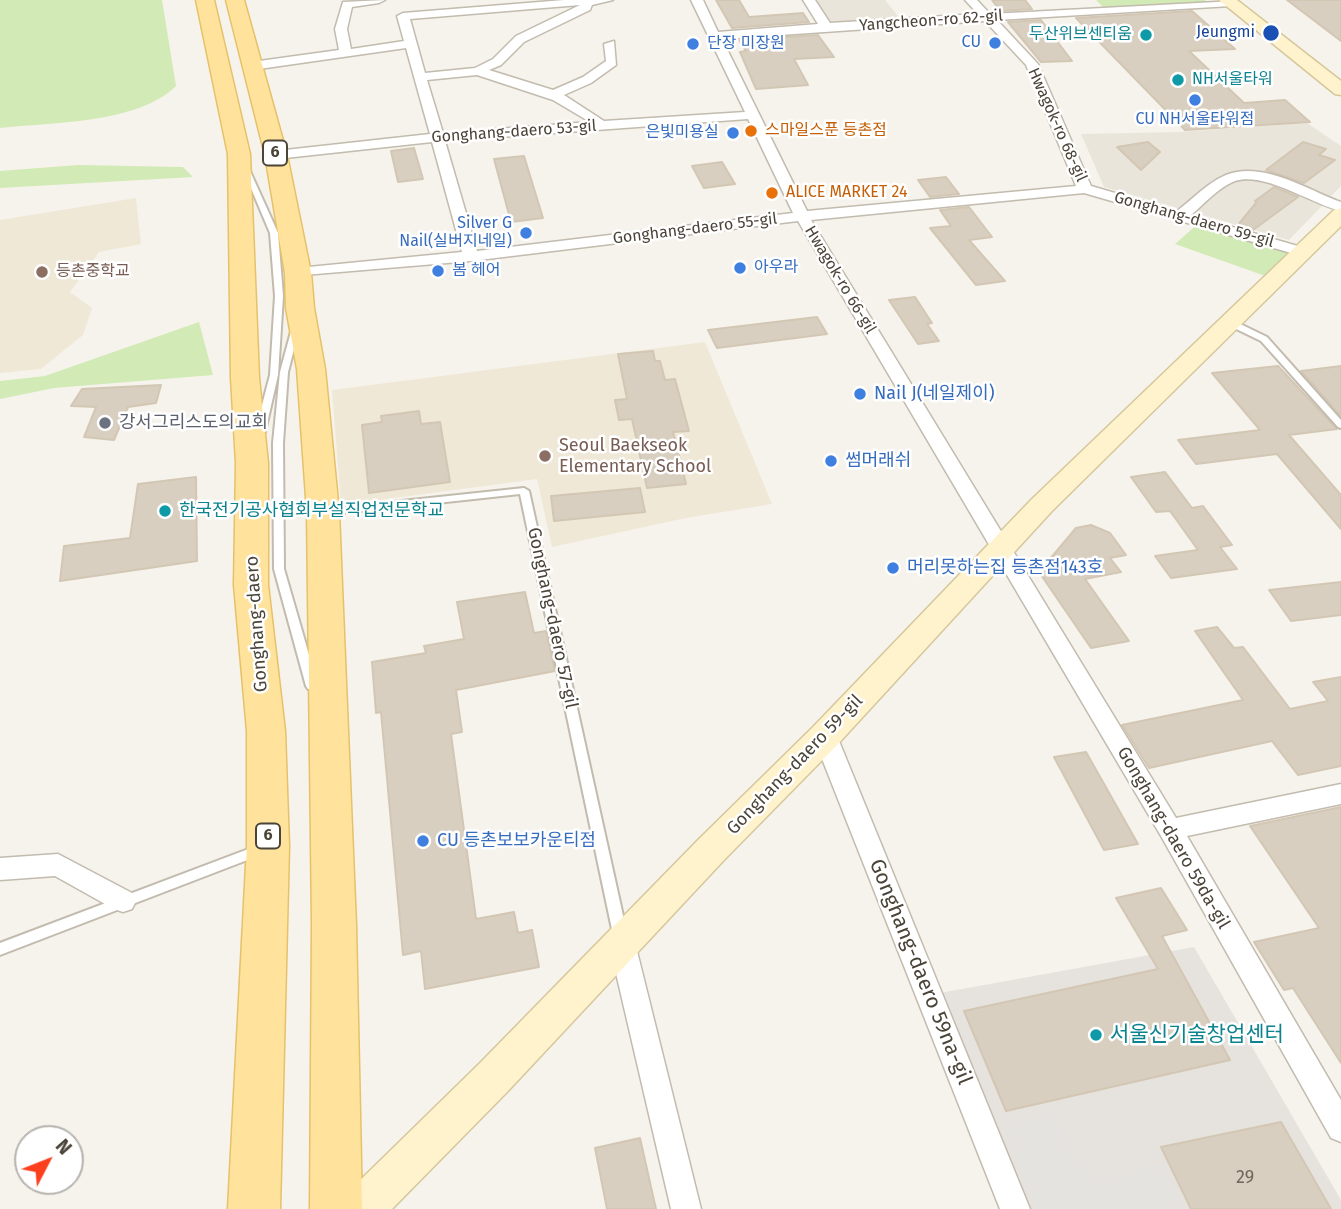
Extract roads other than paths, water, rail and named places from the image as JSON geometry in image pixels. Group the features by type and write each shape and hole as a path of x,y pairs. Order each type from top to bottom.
{"main road":[{"name":"Gonghang-daero","path":"205,0 239,154 245,378 252,463 251,585 266,731 268,846 254,1209"},
{"name":"6","path":"235,0 276,155 298,273 300,308 311,369 323,512 336,1209"},
{"path":"1229,2 1341,90"},
{"name":"Gonghang-daero 59-gil","path":"361,1209 494,1077 825,736 1042,505 1341,214"}],"street":[{"path":"345,53 341,29 347,4 379,0"},
{"path":"471,256 403,16 518,3 607,0"},
{"name":"Hwagok-ro 66-gil","path":"697,0 802,216 1000,550"},
{"path":"809,0 827,28"},
{"name":"Hwagok-ro 68-gil","path":"971,0 1031,64 1085,189"},
{"path":"421,77 478,71 497,62 520,39 586,8 586,2"},
{"name":"Yangcheon-ro 62-gil","path":"715,36 1229,2"},
{"path":"252,66 411,44"},
{"path":"555,94 587,80 612,62 610,44"},
{"path":"478,71 555,94 581,107 602,125"},
{"name":"Gonghang-daero 53-gil","path":"276,155 438,137 753,115"},
{"path":"1180,216 1230,178 1246,175 1341,207"},
{"name":"Gonghang-daero 55-gil","path":"298,273 471,256 802,216 1085,189"},
{"name":"Gonghang-daero 59-gil","path":"1085,189 1303,252"},
{"name":"Gonghang-daero 59da-gil","path":"1000,550 1170,829 1341,1128"},
{"name":"Gonghang-daero 59na-gil","path":"825,736 1015,1209"},
{"path":"1170,829 1341,794"},
{"path":"0,869 58,865 122,901"},
{"path":"622,943 686,1209"}],"lane":[{"path":"239,154 274,233 279,296 274,375 252,463"},
{"path":"300,308 284,372 278,443 279,569 329,746"},
{"path":"1231,323 1264,339 1341,425"},
{"name":"Gonghang-daero 57-gil","path":"323,512 524,491 622,943"},
{"path":"0,949 268,846"}],"place":[{"name":"Jeungmi","path":"1271,33"},
{"name":"두산위브센티움","path":"1146,35"},
{"name":"CU","path":"995,43"},
{"name":"단장 미장원","path":"693,44"},
{"name":"NH서울타워","path":"1178,80"},
{"name":"CU NH서울타워점","path":"1195,100"},
{"name":"스마일스푼 등촌점","path":"751,131"},
{"name":"은빛미용실","path":"733,133"},
{"name":"ALICE MARKET 24","path":"772,193"},
{"name":"Silver G Nail(실버지네일)","path":"526,233"},
{"name":"아우라","path":"740,268"},
{"name":"봄 헤어","path":"438,271"},
{"name":"등촌중학교","path":"42,272"},
{"name":"Nail J(네일제이)","path":"860,394"},
{"name":"강서그리스도의교회","path":"105,423"},
{"name":"Seoul Baekseok Elementary School","path":"545,456"},
{"name":"썸머래쉬","path":"831,461"},
{"name":"한국전기공사협회부설직업전문학교","path":"165,511"},
{"name":"머리못하는집 등촌점143호","path":"893,568"},
{"name":"CU 등촌보보카운티점","path":"423,841"},
{"name":"서울신기술창업센터","path":"1096,1035"}]}
